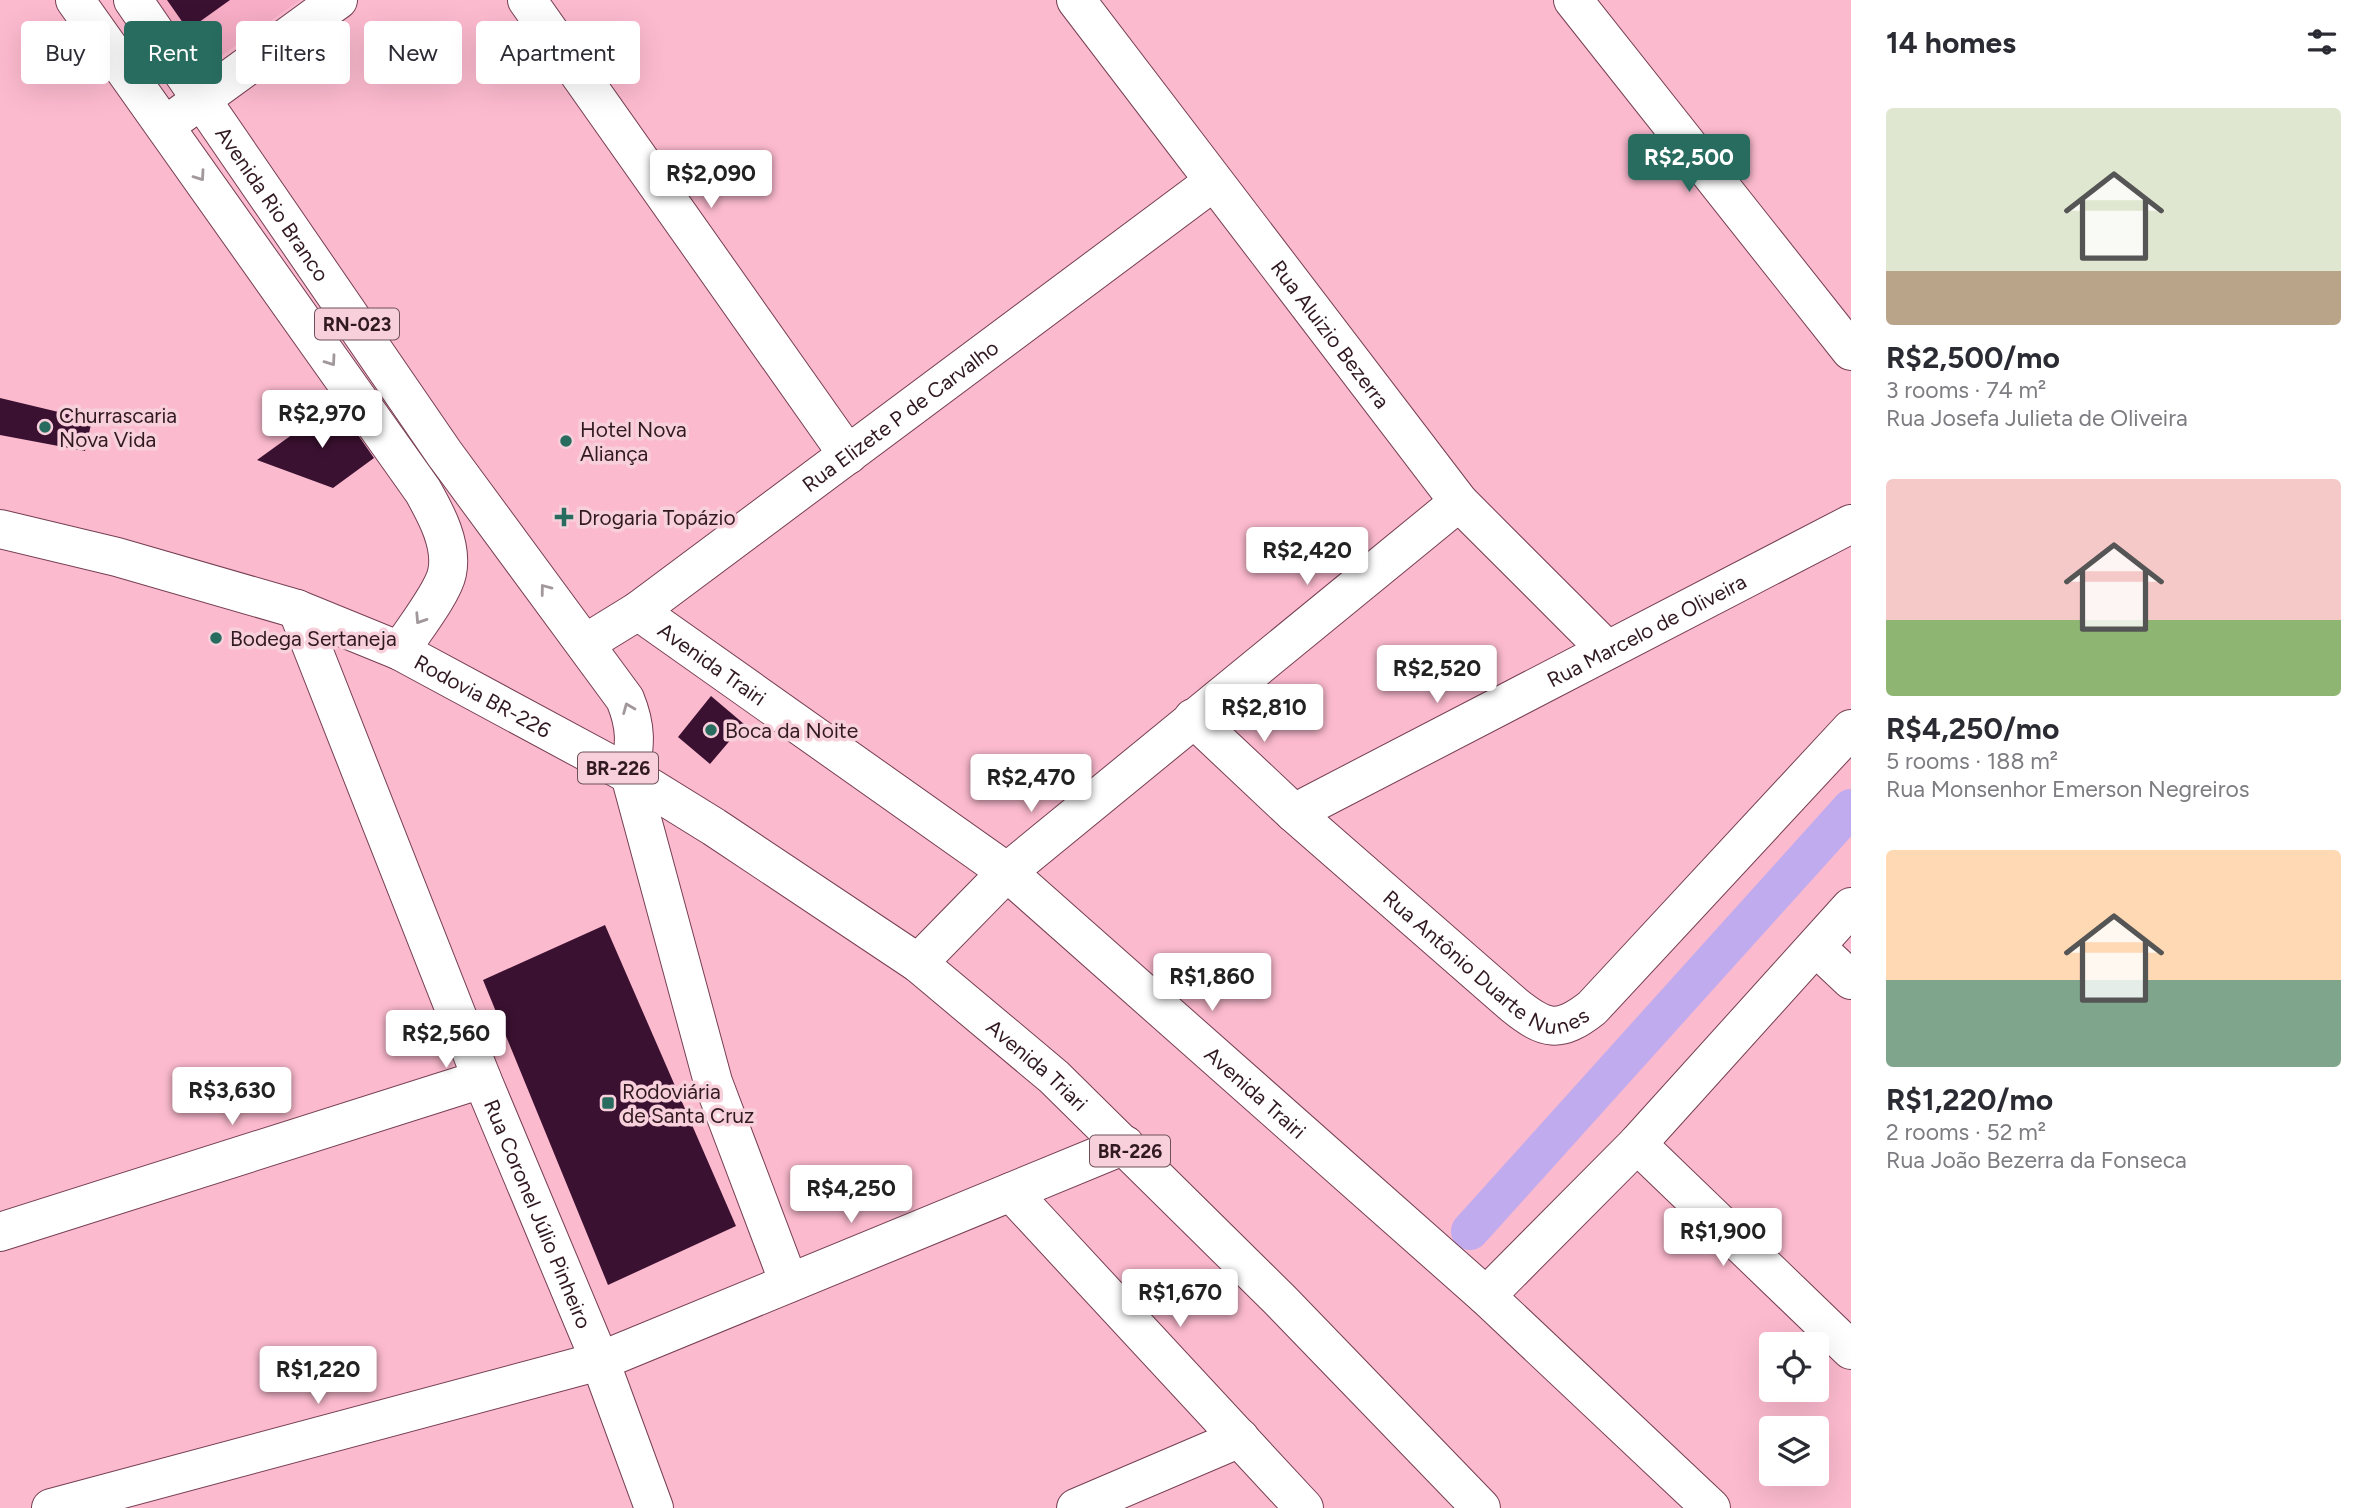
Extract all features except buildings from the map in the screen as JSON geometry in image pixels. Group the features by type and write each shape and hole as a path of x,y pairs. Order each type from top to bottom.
{"main road":[{"name":"Avenida Rio Branco","path":"75,0 424,491 436,513 448,553 447,573 400,651"},
{"name":"Avenida Rio Branco","path":"134,0 444,453 625,699 632,716 635,746 630,775"},
{"path":"164,126 338,0"},
{"path":"527,0 848,455"},
{"name":"Rua Aluizio Bezerra","path":"1076,0 1459,502 1607,650"},
{"path":"1573,0 1851,351"},
{"name":"Rua Elizete P de Carvalho","path":"586,643 638,611 1213,182"},
{"path":"918,963 1007,872 1459,502"},
{"name":"Rua Marcelo de Oliveira","path":"1294,813 1851,524"},
{"name":"Rodovia BR-226","path":"0,530 117,557 297,609 400,651 630,775 714,827 918,963"},
{"name":"Rua Coronel Júlio Pinheiro","path":"297,609 482,1079 600,1361 654,1508"},
{"name":"Avenida Trairi","path":"638,611 1007,872 1486,1296 1710,1508"},
{"name":"Rua Antônio Duarte Nunes","path":"1193,718 1294,813 1527,1016 1540,1023 1563,1026 1574,1022 1592,1008 1851,729"},
{"path":"630,775 713,1082 789,1283"},
{"path":"1486,1296 1637,1144 1851,907"},
{"path":"1816,947 1851,980"},
{"name":"Avenida Triari","path":"918,963 1054,1077 1125,1145 1330,1351 1480,1508"},
{"path":"0,1232 482,1079"},
{"path":"1637,1144 1851,1350"},
{"path":"51,1508 600,1361 1125,1145"},
{"path":"1011,1192 1304,1508"},
{"path":"1076,1508 1240,1437"}],"shaded area":[{"path":"143,0 300,0 270,21 236,21 236,46 222,56 222,21 158,21"}],"waterway":[{"path":"1470,1231 1851,808"}],"place":[{"name":"Churrascaria Nova Vida","path":"45,427"},
{"name":"Hotel Nova Aliança","path":"566,441"},
{"name":"Drogaria Topázio","path":"564,517"},
{"name":"Bodega Sertaneja","path":"216,638"},
{"name":"Boca da Noite","path":"711,730"},
{"name":"Rodoviária de Santa Cruz","path":"608,1103"}]}
